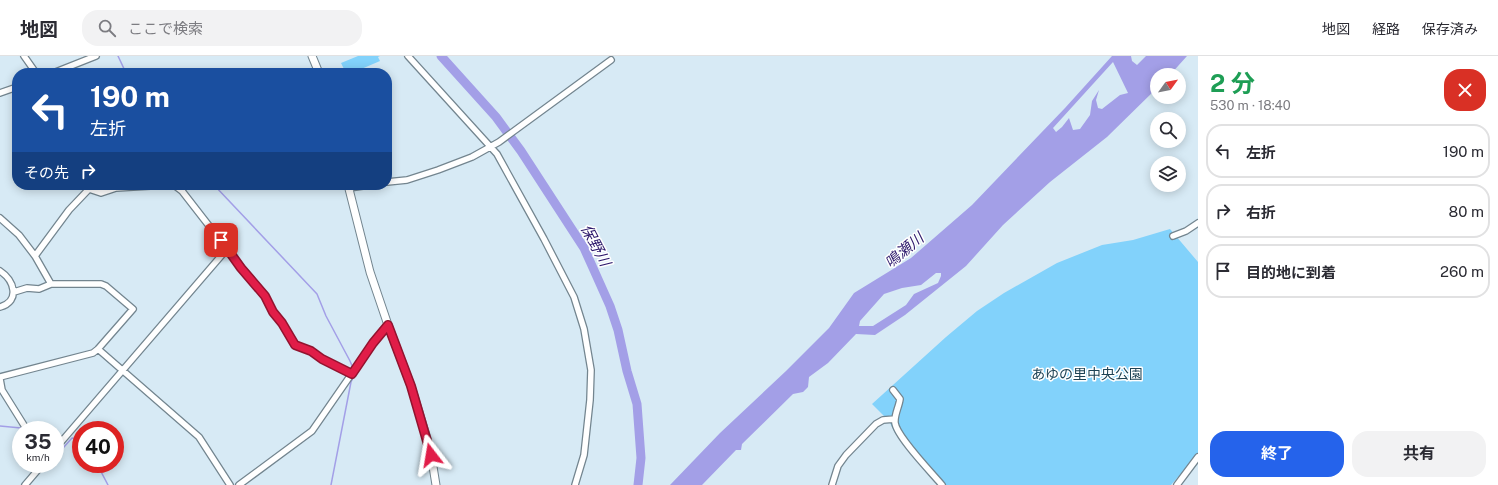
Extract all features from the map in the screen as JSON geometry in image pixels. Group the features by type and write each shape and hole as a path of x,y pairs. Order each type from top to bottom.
{"street":[{"path":"24,56 32,68"},
{"path":"66,68 96,56"},
{"path":"312,56 317,68"},
{"path":"408,56 497,154 574,297 584,329 591,370 590,400 584,455 575,485"},
{"path":"392,182 407,180 457,164 490,147 611,60"},
{"path":"0,94 12,89"},
{"path":"35,256 69,210 87,190"},
{"path":"91,190 101,193 112,190"},
{"path":"182,190 265,296 273,312 282,323 295,345 311,351 322,359 353,372"},
{"path":"349,190 370,272 411,386 430,448 436,485"},
{"path":"0,218 19,235 35,256 51,284"},
{"path":"1173,236 1186,231 1198,223"},
{"path":"64,438 227,249"},
{"path":"0,271 7,276 14,292 14,296 10,301 0,307"},
{"path":"14,292 27,288 39,289 51,284 101,284 106,286 133,309 98,349 86,356 0,378 2,390 21,421"},
{"path":"240,485 312,431 373,343 388,325"},
{"path":"98,349 199,436 230,485"},
{"path":"894,390 900,399 895,419 900,435 942,485"},
{"path":"832,485 838,466 846,455 876,424 882,420 895,419"},
{"path":"1177,485 1198,457"},
{"path":"25,485 35,473"}],"green space":[{"path":"358,56 380,56 378,57 380,61 364,68 344,68 341,63"},
{"name":"あゆの里中央公園","path":"1170,229 1198,262 1198,461 1178,477 1171,485 938,485 895,433 889,421 872,404 946,337 977,311 1004,293 1057,263 1102,245 1133,240"}],"shaded area":[{"path":"1112,56 1131,56 1132,61 1137,65 1146,56 1187,56 1176,68 1150,68 1150,95 1107,137 1050,182 1003,225 966,266 905,315 875,335 856,334 828,363 809,377 808,387 803,392 793,394 742,444 741,450 736,450 702,485 670,485 720,433 829,328 854,293 911,258 972,205 1065,108","holes":["1113,62 1128,93 1120,95 1102,109 1098,108 1096,100 1099,90 1092,101 1090,115 1080,129 1073,130 1069,118 1056,132 1053,128","936,273 941,273 938,283 914,294 906,305 873,326 859,326 860,321 884,294 902,288 921,285"]}],"waterway":[{"path":"118,56 124,68"},
{"name":"保野川","path":"441,56 496,117 521,151 584,248 610,306 618,330 627,371 637,404 641,458 638,485"},
{"path":"219,190 317,294 326,316 353,368"},
{"path":"331,485 354,373"},
{"path":"0,426 12,427"},
{"path":"64,447 72,438"},
{"path":"102,473 108,485"}],"route":[{"path":"221,240 241,268 265,296 273,312 282,323 295,345 311,351 322,359 352,374 373,343 388,325 411,386 431,455"}],"water label":[{"name":"鳴瀬川","path":"904,250"}]}
